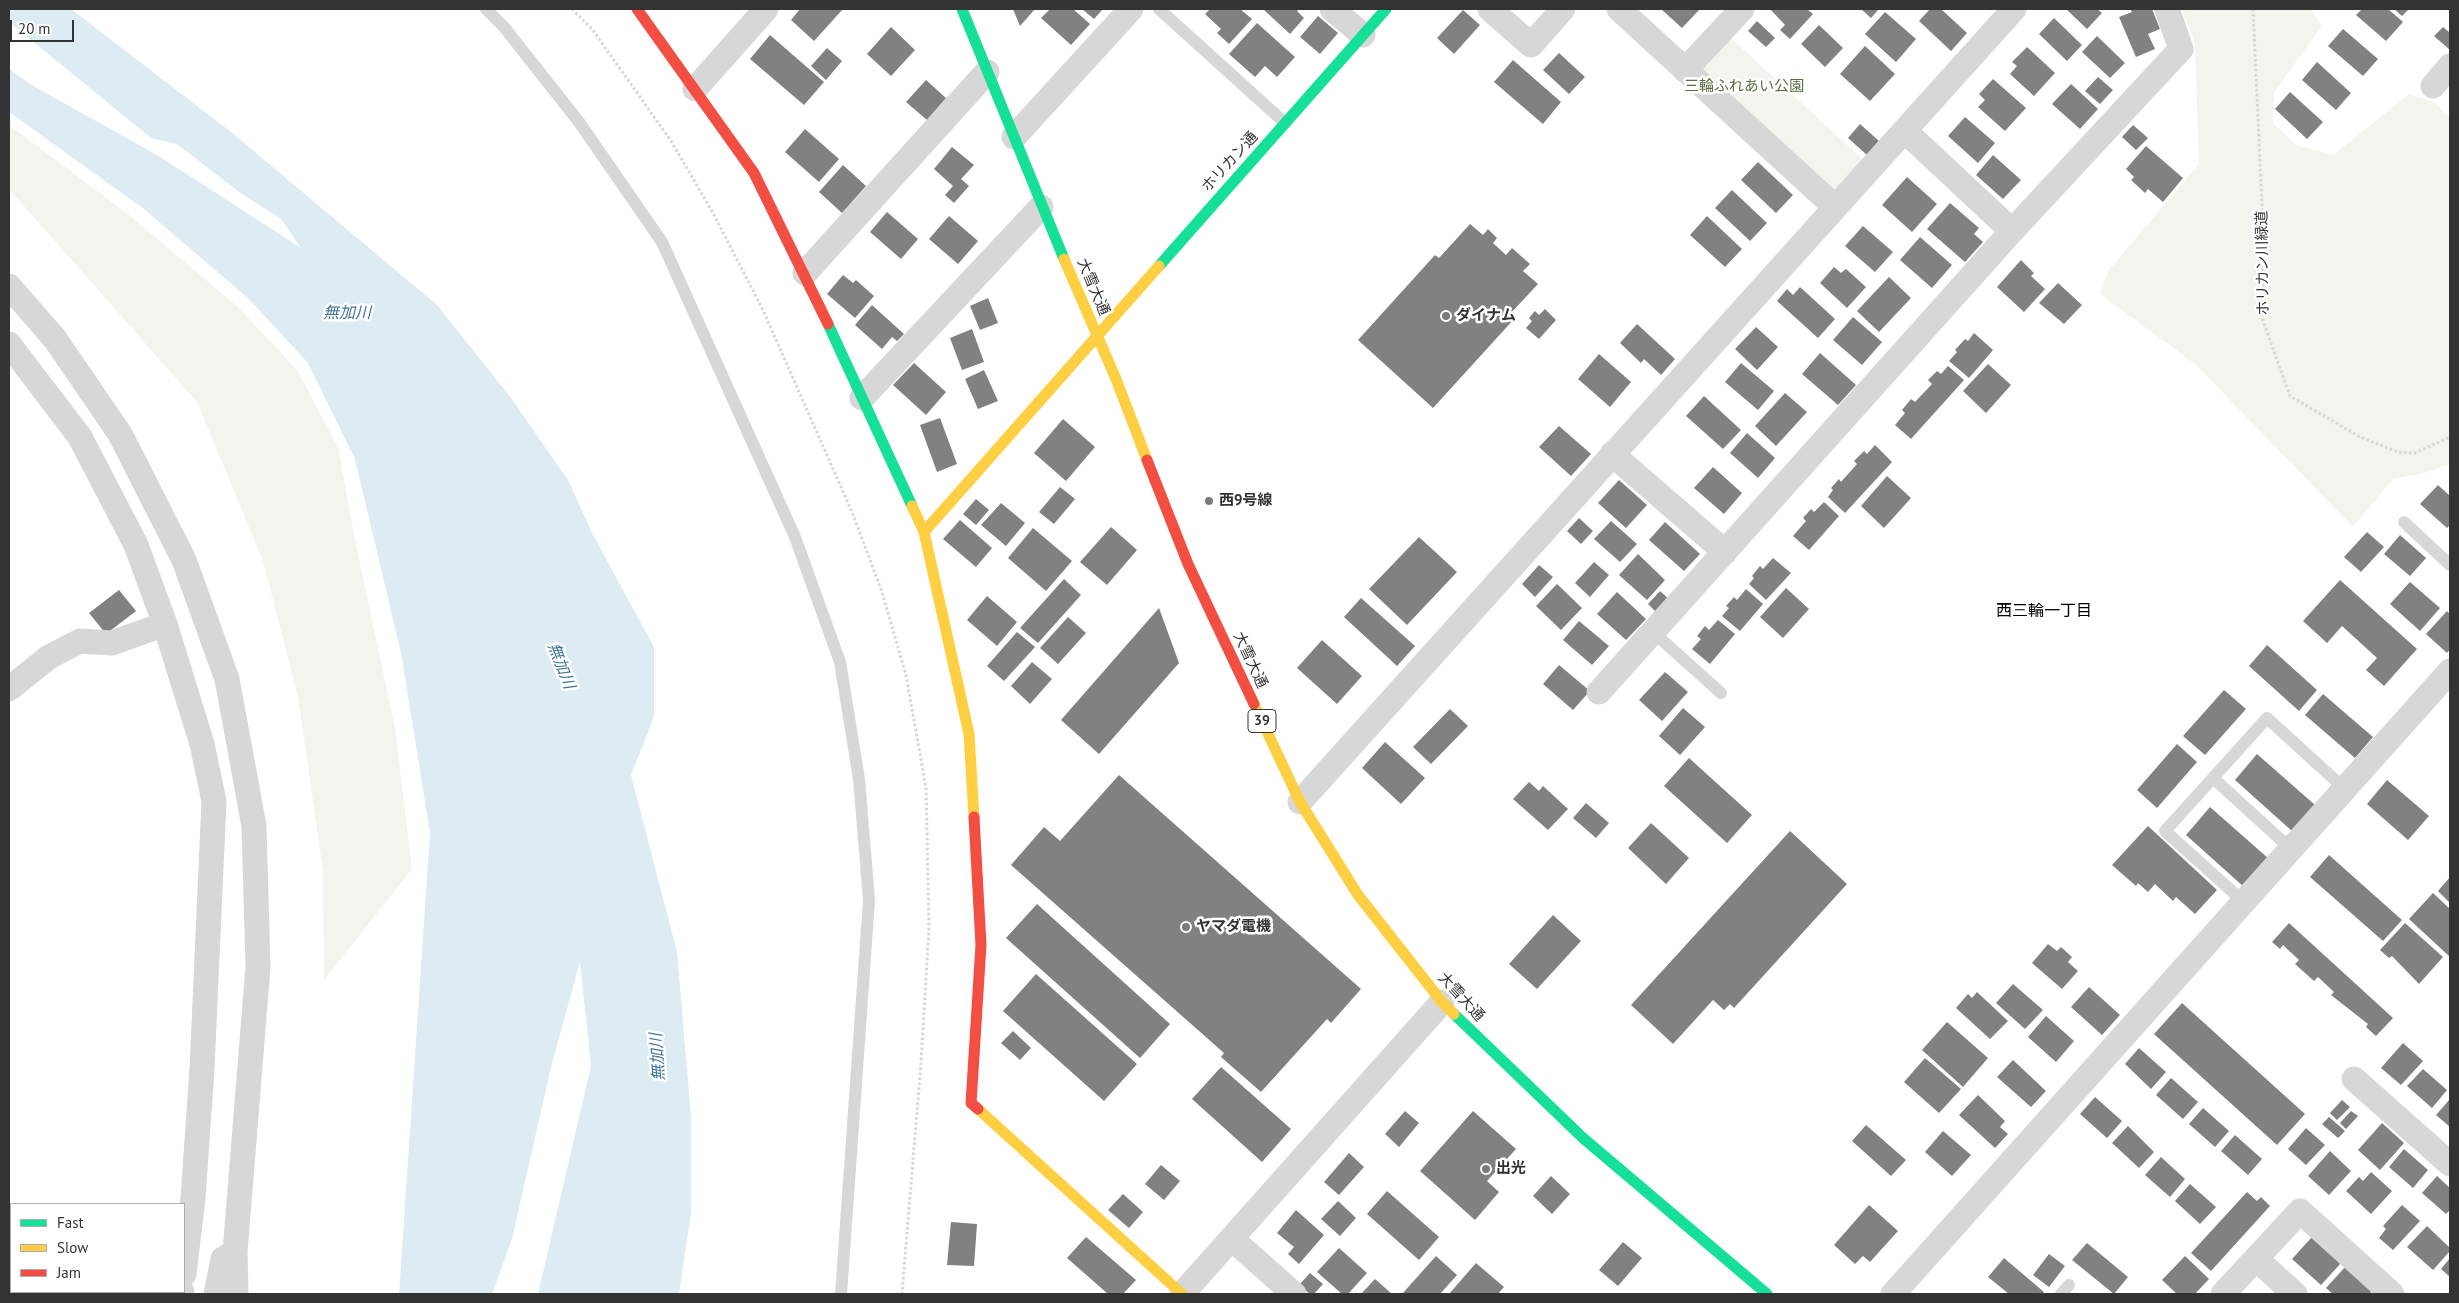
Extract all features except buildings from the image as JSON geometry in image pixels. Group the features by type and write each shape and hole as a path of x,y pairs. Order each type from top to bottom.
{"main road":[{"path":"637,9 754,173 805,273 924,532 969,734 981,945 971,1103 1182,1294"},
{"name":"大雪大通","path":"962,9 1041,207 1116,379 1188,564 1300,802 1358,895 1442,1002 1583,1138 1767,1294"},
{"name":"ホリカン通","path":"1096,334 1386,9"},
{"path":"924,532 1096,334"}],"street":[{"path":"695,89 766,9"},
{"path":"1014,136 1131,9"},
{"path":"1332,9 1363,35"},
{"path":"1490,9 1531,45 1563,9"},
{"path":"1620,9 1835,206"},
{"path":"1685,70 1742,9"},
{"path":"1300,802 2014,9"},
{"path":"1599,692 2012,231 2181,49 2167,9"},
{"path":"2433,86 2450,66"},
{"path":"805,273 987,72"},
{"path":"1905,131 2012,231"},
{"path":"862,398 1041,207"},
{"path":"9,286 55,339 120,434 184,560 227,679 254,826 258,967 235,1252 236,1294"},
{"path":"9,344 80,437 136,545 165,624 202,744 214,801 201,1079 193,1198 185,1266"},
{"path":"1612,454 1725,552"},
{"path":"9,689 50,657 80,641 112,643 165,624"},
{"path":"1893,1294 2450,671"},
{"path":"1182,1294 1442,1002"},
{"path":"2354,1079 2450,1164"},
{"path":"2223,1294 2300,1211 2392,1294"},
{"path":"1232,1238 1294,1294"},
{"path":"216,1294 222,1259 235,1252"},
{"path":"2256,1259 2295,1294"}],"lane":[{"path":"486,9 504,27 579,122 662,242 795,537 840,662 859,779 869,900 841,1294"},
{"path":"1159,9 1285,123"},
{"path":"2404,522 2450,565"},
{"path":"1653,632 1721,692"},
{"path":"2244,902 2165,831 2267,718 2345,790"},
{"path":"2213,778 2291,849"}],"path":[{"name":"ホリカン川緑道","path":"2253,9 2262,203 2263,321 2290,396 2360,437 2398,452 2415,452 2450,437"}],"green space":[{"path":"2182,9 2311,9 2322,26 2274,92 2273,123 2296,145 2333,155 2409,94 2434,102 2450,118 2450,464 2424,473 2393,479 2353,527 2195,364 2100,294 2108,271 2199,164 2195,43"},
{"name":"三輪ふれあい公園","path":"1722,30 1871,167 1835,207 1685,70"},
{"path":"9,125 128,214 238,307 297,370 338,447 355,540 395,728 412,869 324,980 323,871 298,697 263,561 197,402 9,189"}],"water":[{"name":"無加川","path":"9,9 71,9 231,132 437,305 511,398 568,480 593,535 654,647 654,717 631,775 677,952 691,1116 691,1212 679,1294 538,1294 591,1066 580,962 551,1067 512,1239 492,1294 399,1294 430,833 401,653 355,459 308,363 248,298 144,209 9,112 9,69 30,84 162,158 301,248 281,219 239,192 177,144 151,138 9,22"}],"traffic: fast":[{"path":"962,9 1064,259"},
{"path":"1159,266 1386,9"},
{"path":"828,324 912,506"},
{"path":"1454,1014 1583,1138 1767,1294"}],"traffic: slow":[{"path":"1064,259 1116,379 1147,460"},
{"path":"924,532 1159,266"},
{"path":"912,506 924,532 969,734 974,817"},
{"path":"1254,704 1300,802 1358,895 1442,1002 1454,1014"},
{"path":"978,1109 1182,1294"}],"traffic: jam":[{"path":"637,9 754,173 828,324"},
{"path":"1147,460 1188,564 1254,704"},
{"path":"974,817 981,945 971,1103 978,1109"}],"place":[{"name":"ダイナム","path":"1446,316"},
{"name":"西9号線","path":"1209,501"},
{"name":"ヤマダ電機","path":"1186,927"},
{"name":"出光","path":"1486,1169"}],"district":[{"name":"西三輪一丁目","path":"2044,611"}]}
